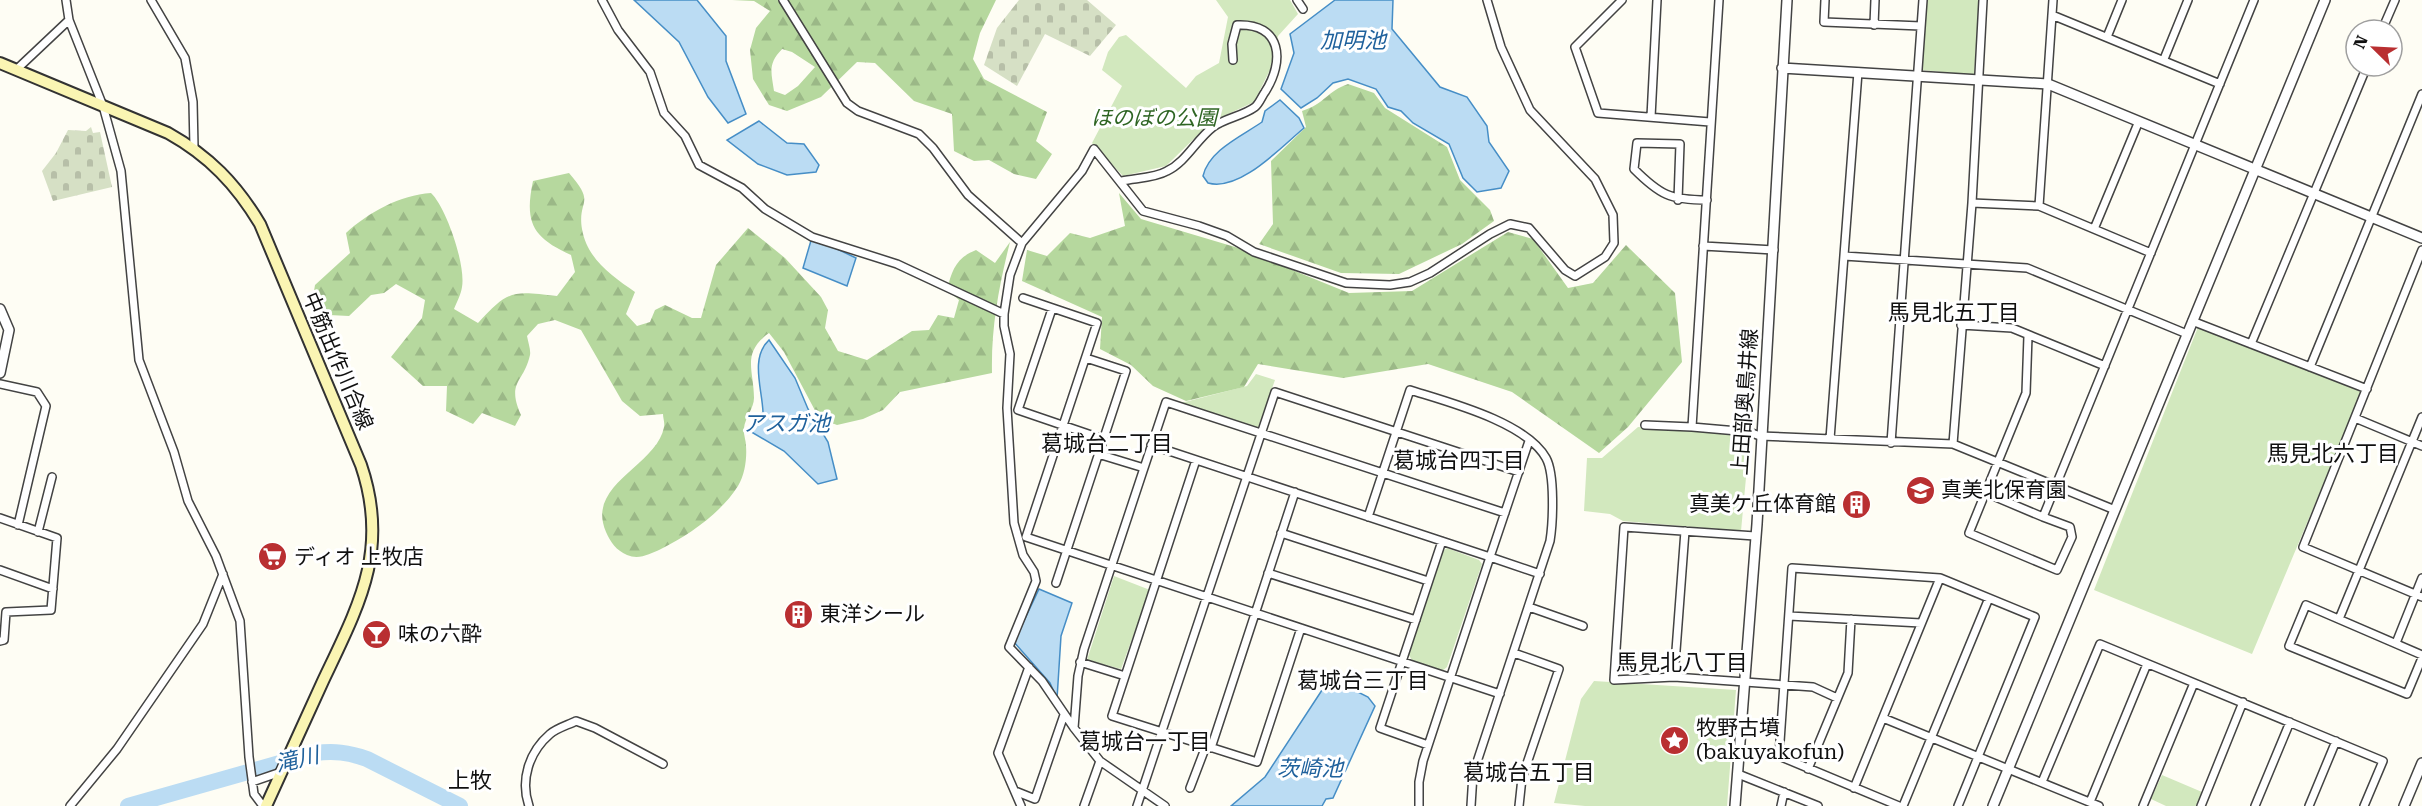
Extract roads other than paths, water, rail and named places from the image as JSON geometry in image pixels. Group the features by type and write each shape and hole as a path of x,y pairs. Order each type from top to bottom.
{"main road":[{"name":"中筋出作川合線","path":"0,63 168,133 194,147 220,169 245,200 260,224 361,465 370,497 373,547 366,585 265,806"}],"street":[{"path":"66,0 69,20 103,106 125,192 140,360 174,453 188,501 237,609 243,634 243,685 252,782 256,800 265,806"},
{"path":"151,0 185,58 193,102 194,147"},
{"path":"602,0 618,30 650,72 664,113 685,136 699,165 742,188 765,209 812,237 897,264 1005,314"},
{"path":"783,0 847,102 858,111 919,134 933,148 968,195 1022,243"},
{"path":"1297,0 1303,9"},
{"path":"1165,806 1100,760 1064,715 1052,695 1009,647 1035,587 1036,576 1023,555 1014,523 1007,408 1010,346 1004,326 1005,314 1010,275 1022,243 1082,171 1094,149 1122,181 1143,211 1227,236 1254,252 1346,284 1390,285 1410,282 1430,273 1490,234 1510,224 1529,228 1565,270 1575,276 1587,270 1605,257 1614,243 1613,215 1595,179 1530,110 1501,47 1487,0"},
{"path":"1622,0 1575,47 1599,113 1710,122"},
{"path":"1651,117 1657,0"},
{"path":"1692,427 1719,0"},
{"name":"上田部奥鳥井線","path":"1735,806 1774,250 1786,0"},
{"path":"1825,0 1824,22 1921,26"},
{"path":"1874,25 1875,0"},
{"path":"1891,443 1923,0"},
{"path":"1953,444 1972,203 1983,0"},
{"path":"2039,206 2053,0"},
{"path":"2107,37 2122,0"},
{"path":"2164,59 2188,0"},
{"path":"2043,517 2254,0"},
{"path":"1993,806 2325,0"},
{"path":"2387,18 2395,0"},
{"path":"2052,15 2164,59 2220,84"},
{"path":"16,70 69,20"},
{"path":"1122,181 1166,172 1213,127 1255,107 1278,66 1279,52 1274,41 1261,29 1250,25 1238,25 1232,44 1233,60"},
{"path":"1782,68 2048,84 2422,238"},
{"path":"1830,440 1858,72"},
{"path":"2251,344 2362,78"},
{"path":"2310,367 2422,94"},
{"path":"2094,229 2139,121"},
{"path":"1678,200 1680,144 1637,143 1634,169 1650,185 1678,200 1707,200"},
{"path":"1972,203 2039,206 2151,253"},
{"path":"1703,246 1774,250"},
{"path":"2419,595 2302,548 2422,250"},
{"path":"1844,255 2027,268 2187,334"},
{"path":"1023,298 1097,323 1026,537 1500,694"},
{"path":"0,309 9,330 0,373"},
{"path":"1052,309 1018,410 1103,439"},
{"path":"2192,321 2367,389"},
{"path":"1961,325 2012,328 2105,366"},
{"path":"1986,493 2070,527 2072,537 2057,570 1969,533 2026,393 2028,336"},
{"path":"1056,583 1126,371 1086,358"},
{"path":"0,384 37,392 46,406 18,525"},
{"path":"1368,517 1410,390 1489,416 1529,441 1546,457 1549,471 1551,530 1540,574 1471,781 1471,806"},
{"path":"1137,806 1275,392 1519,472"},
{"path":"1074,728 1080,662 1166,402 1505,513"},
{"path":"2338,619 2422,417"},
{"path":"2355,418 2422,446"},
{"path":"1645,425 1749,432 1760,436 1953,444 2115,510"},
{"path":"1419,806 1420,772 1428,744 1529,441"},
{"path":"1152,445 1540,574"},
{"path":"1098,454 1144,468"},
{"path":"1196,460 1112,716 1257,762 1300,628"},
{"path":"38,532 52,477"},
{"path":"1190,788 1208,747 1294,492"},
{"path":"0,518 57,538 51,610 6,612 3,640 0,641"},
{"path":"1755,536 1624,526 1614,680 1674,677 1813,687 1837,699"},
{"path":"1674,677 1684,531"},
{"path":"1281,533 1428,581"},
{"path":"1428,744 1380,728 1442,541"},
{"path":"1958,806 2035,616 1940,578 1792,568 1779,756 1901,806 1989,598"},
{"path":"0,570 53,589"},
{"path":"1268,573 1416,620"},
{"path":"70,806 117,749 203,624 223,574"},
{"path":"1854,788 1940,578"},
{"path":"2396,643 2419,595 2422,578"},
{"path":"2306,605 2338,619 2396,643 2422,657 2407,694 2289,646 2306,605"},
{"path":"1529,607 1583,626"},
{"path":"1789,616 1921,624"},
{"path":"1808,769 1848,672 1851,619"},
{"path":"2042,782 2100,644 2383,761 2364,806"},
{"path":"1514,653 1558,669 1522,778 1519,806"},
{"path":"1080,662 1125,676"},
{"path":"2090,802 2147,664"},
{"path":"1021,806 998,753 1029,667"},
{"path":"2143,806 2194,683"},
{"path":"2201,806 2243,702"},
{"path":"1015,791 1035,799 1064,715"},
{"path":"1883,718 2099,806"},
{"path":"530,806 525,793 526,771 536,750 551,733 576,722 595,728 663,764"},
{"path":"2255,806 2290,722"},
{"path":"2309,806 2336,741"},
{"path":"1084,806 1100,760"},
{"path":"2404,806 2422,763"},
{"path":"252,782 281,772"},
{"path":"1738,774 1818,806"},
{"path":"1781,806 1784,792"}],"water":[{"path":"634,0 697,0 726,36 726,61 746,114 728,123 708,97 679,42"},
{"name":"加明池","path":"1335,0 1393,0 1392,29 1440,87 1467,97 1487,126 1489,142 1509,171 1501,188 1477,192 1463,178 1449,144 1413,123 1401,111 1388,107 1376,89 1348,79 1333,83 1317,98 1301,108 1281,89 1294,53 1290,34"},
{"path":"1280,100 1299,118 1304,128 1246,175 1220,184 1208,183 1203,176 1212,159 1227,144 1262,122 1265,111"},
{"path":"759,121 787,143 804,144 819,165 816,172 787,175 758,164 727,140"},
{"path":"812,237 856,258 847,286 803,268"},
{"name":"アスガ池","path":"769,340 795,378 808,409 828,442 837,479 818,484 784,451 748,430 763,412 758,364 763,347"},
{"path":"1039,589 1072,603 1061,636 1057,699 1050,683 1014,642"},
{"name":"茨崎池","path":"1336,681 1368,697 1375,706 1333,798 1326,799 1322,806 1231,806 1265,777 1326,684"}],"waterway":[{"name":"滝川","path":"128,806 315,753 328,752 347,753 367,759 460,806"}],"place":[{"name":"真美北保育園","path":"1920,490"},
{"name":"真美ケ丘体育館","path":"1857,504"},
{"name":"ディオ 上牧店","path":"273,557"},
{"name":"東洋シール","path":"799,614"},
{"name":"味の六酔","path":"377,634"},
{"name":"牧野古墳 (bakuyakofun)","path":"1675,740"}],"district":[{"name":"馬見北五丁目","path":"1954,312"},
{"name":"葛城台二丁目","path":"1107,443"},
{"name":"馬見北六丁目","path":"2333,453"},
{"name":"葛城台四丁目","path":"1459,460"},
{"name":"馬見北八丁目","path":"1682,662"},
{"name":"葛城台三丁目","path":"1363,680"},
{"name":"葛城台一丁目","path":"1145,741"},
{"name":"葛城台五丁目","path":"1529,772"},
{"name":"上牧","path":"470,780"}],"park label":[{"name":"ほのぼの公園","path":"1154,118"}]}
